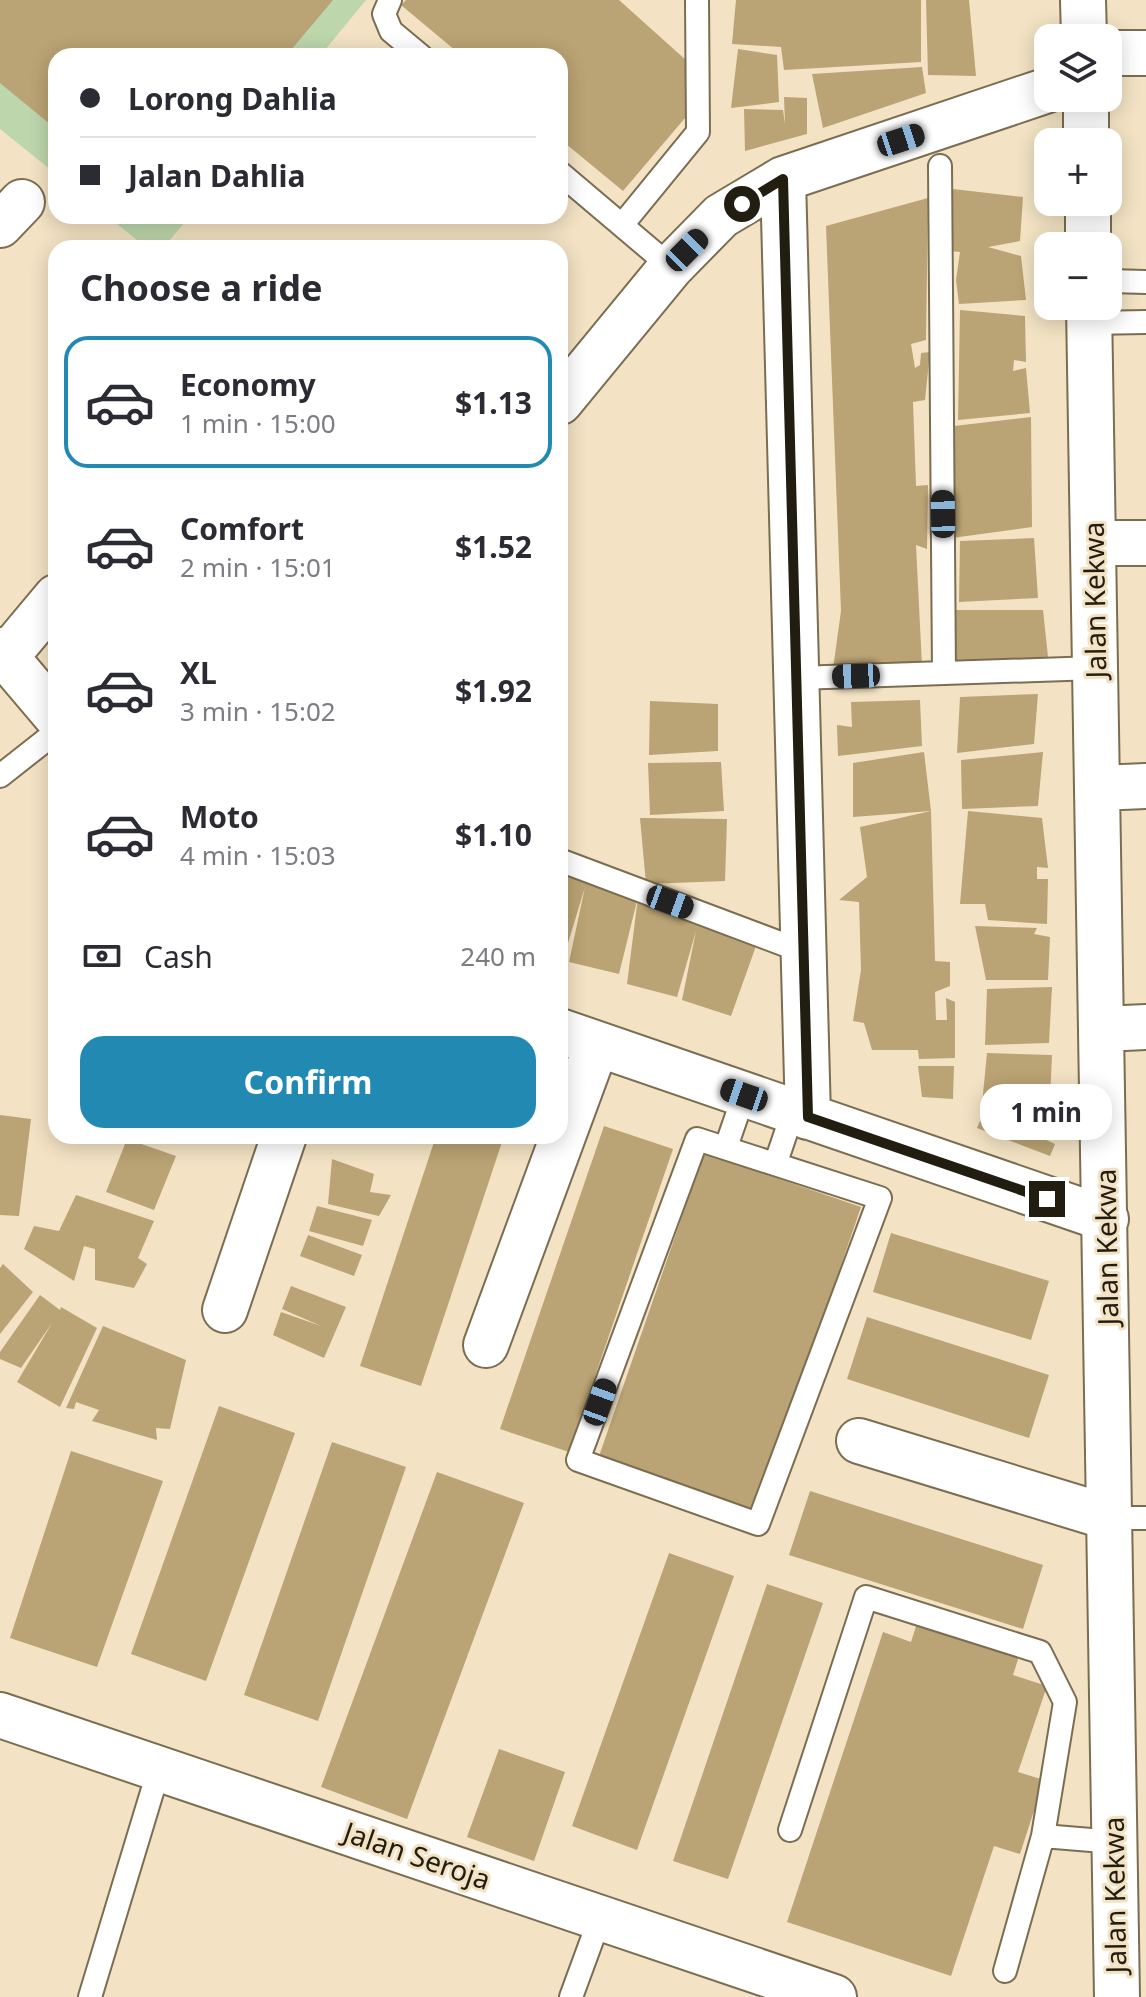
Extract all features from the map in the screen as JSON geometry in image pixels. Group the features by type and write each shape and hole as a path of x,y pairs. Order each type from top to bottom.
{"street":[{"path":"1083,0 1084,24"},
{"path":"1122,53 1146,53"},
{"path":"568,392 671,267 721,216 783,179 1034,95"},
{"path":"783,179 804,952 801,1114"},
{"name":"Jalan Kekwa","path":"1090,320 1106,1219 1128,1518 1115,1842 1117,1997"},
{"path":"1094,543 1146,543"},
{"path":"48,605 3,653 48,706"},
{"path":"1099,788 1146,786"},
{"path":"1103,1029 1146,1027"},
{"path":"568,1070 578,1037 1106,1219"},
{"path":"225,1310 281,1144"},
{"path":"486,1345 546,1144"},
{"path":"859,1441 1128,1518"},
{"name":"Jalan Seroja","path":"0,1715 834,1997"}],"lane":[{"path":"390,0 384,14 391,31 411,48"},
{"path":"622,225 698,132 697,0"},
{"path":"940,166 944,672"},
{"path":"568,180 671,267"},
{"path":"1122,281 1146,282"},
{"path":"1122,319 1146,322"},
{"path":"797,678 1096,668"},
{"path":"0,776 48,738"},
{"path":"568,863 804,952"},
{"path":"726,1147 744,1095"},
{"path":"776,1162 801,1114"},
{"path":"697,1139 776,1162 880,1198 758,1524 578,1460 697,1139"},
{"path":"790,1830 866,1597 1040,1652 1065,1702 1043,1836 1005,1971"},
{"path":"90,1997 159,1769"},
{"path":"1043,1836 1115,1842"},
{"path":"571,1997 600,1918"}],"green space":[{"path":"0,0 366,0 327,48 48,48 48,168 0,129"},
{"path":"117,224 183,224 170,240 137,240"}],"building":[{"path":"0,0 333,0 293,48 48,48 48,122 0,83"},
{"path":"406,0 619,0 687,61 685,118 623,191 568,146 568,48 452,48 401,5"},
{"path":"736,0 921,0 921,62 784,70 781,47 732,44"},
{"path":"926,0 969,0 976,76 928,75"},
{"path":"738,49 777,55 779,102 731,108"},
{"path":"922,67 926,93 823,128 812,74"},
{"path":"784,97 807,98 807,134 745,151 744,109 783,110 785,124"},
{"path":"944,188 1023,197 1020,241 988,247 1021,256 1026,300 959,304 956,280 960,252 949,251"},
{"path":"928,198 926,340 911,344 915,368 920,365 921,353 930,352 925,400 913,402 916,486 928,485 927,549 916,545 922,666 833,669 841,611 826,226"},
{"path":"960,310 1025,316 1026,362 1014,360 1013,371 1026,368 1030,413 958,420"},
{"path":"1031,417 1032,527 952,538 946,427"},
{"path":"1034,538 1038,598 959,602 960,541"},
{"path":"954,610 1043,610 1049,666 956,666"},
{"path":"1038,694 1034,744 957,753 960,697"},
{"path":"920,700 922,746 838,756 837,725 852,727 851,702"},
{"path":"650,701 718,704 718,751 649,755"},
{"path":"924,752 931,811 853,817 853,763"},
{"path":"1043,752 1038,806 962,809 961,760"},
{"path":"721,762 724,811 650,815 648,763"},
{"path":"931,811 935,961 950,962 950,986 935,992 936,1020 947,1020 946,998 955,1002 955,1058 919,1059 918,1050 872,1050 864,1023 853,1021 861,970 859,902 839,900 867,877 860,827"},
{"path":"968,811 1042,818 1048,868 1037,867 1037,879 1048,879 1047,924 988,920 985,904 960,904"},
{"path":"640,818 727,819 725,881 646,884"},
{"path":"568,876 638,897 619,974 569,962 585,887 568,943"},
{"path":"638,897 756,946 731,1016 682,1000 696,931 677,997 627,984"},
{"path":"975,926 1037,928 1034,934 1050,937 1048,980 986,980"},
{"path":"1052,987 1049,1043 985,1045 987,989"},
{"path":"987,1053 1052,1055 1050,1100 1059,1099 1056,1140 982,1104"},
{"path":"918,1066 954,1066 953,1099 922,1097"},
{"path":"984,1111 1055,1144 1050,1156 977,1128"},
{"path":"0,1115 31,1119 19,1216 0,1215"},
{"path":"604,1126 673,1149 569,1452 500,1429"},
{"path":"125,1144 141,1144 176,1156 154,1210 106,1192"},
{"path":"433,1144 501,1144 421,1386 360,1366"},
{"path":"704,1153 861,1207 756,1513 598,1459"},
{"path":"332,1159 374,1174 370,1192 391,1195 379,1216 328,1204"},
{"path":"76,1195 154,1221 138,1258 147,1264 134,1288 95,1280 95,1249 84,1246 74,1281 24,1249 34,1226 59,1231"},
{"path":"317,1206 372,1220 363,1246 309,1231"},
{"path":"891,1233 1049,1281 1031,1340 873,1292"},
{"path":"308,1235 362,1255 354,1276 300,1256"},
{"path":"3,1264 33,1292 0,1334 0,1268"},
{"path":"291,1286 346,1307 324,1358 273,1335 281,1312 321,1326 282,1309"},
{"path":"40,1295 60,1310 61,1307 97,1328 60,1407 17,1382 52,1323 21,1368 0,1359 0,1352"},
{"path":"867,1317 1049,1375 1029,1438 847,1379"},
{"path":"103,1326 186,1360 170,1429 156,1428 157,1440 92,1421 99,1410 76,1402 74,1409 66,1408"},
{"path":"219,1406 295,1433 206,1681 131,1654"},
{"path":"332,1442 406,1467 318,1721 244,1695"},
{"path":"71,1451 163,1481 97,1667 10,1638"},
{"path":"437,1472 524,1503 407,1819 321,1787"},
{"path":"810,1491 1043,1565 1023,1629 789,1555"},
{"path":"669,1553 734,1576 637,1850 572,1826"},
{"path":"767,1584 823,1603 728,1879 673,1861"},
{"path":"920,1614 1022,1647 1013,1675 1047,1686 1018,1772 1044,1780 1020,1854 994,1846 951,1976 787,1922 883,1632 911,1642"},
{"path":"499,1749 565,1772 534,1861 467,1837"}],"route":[{"path":"742,204 783,179 808,1117 1047,1199"}]}
